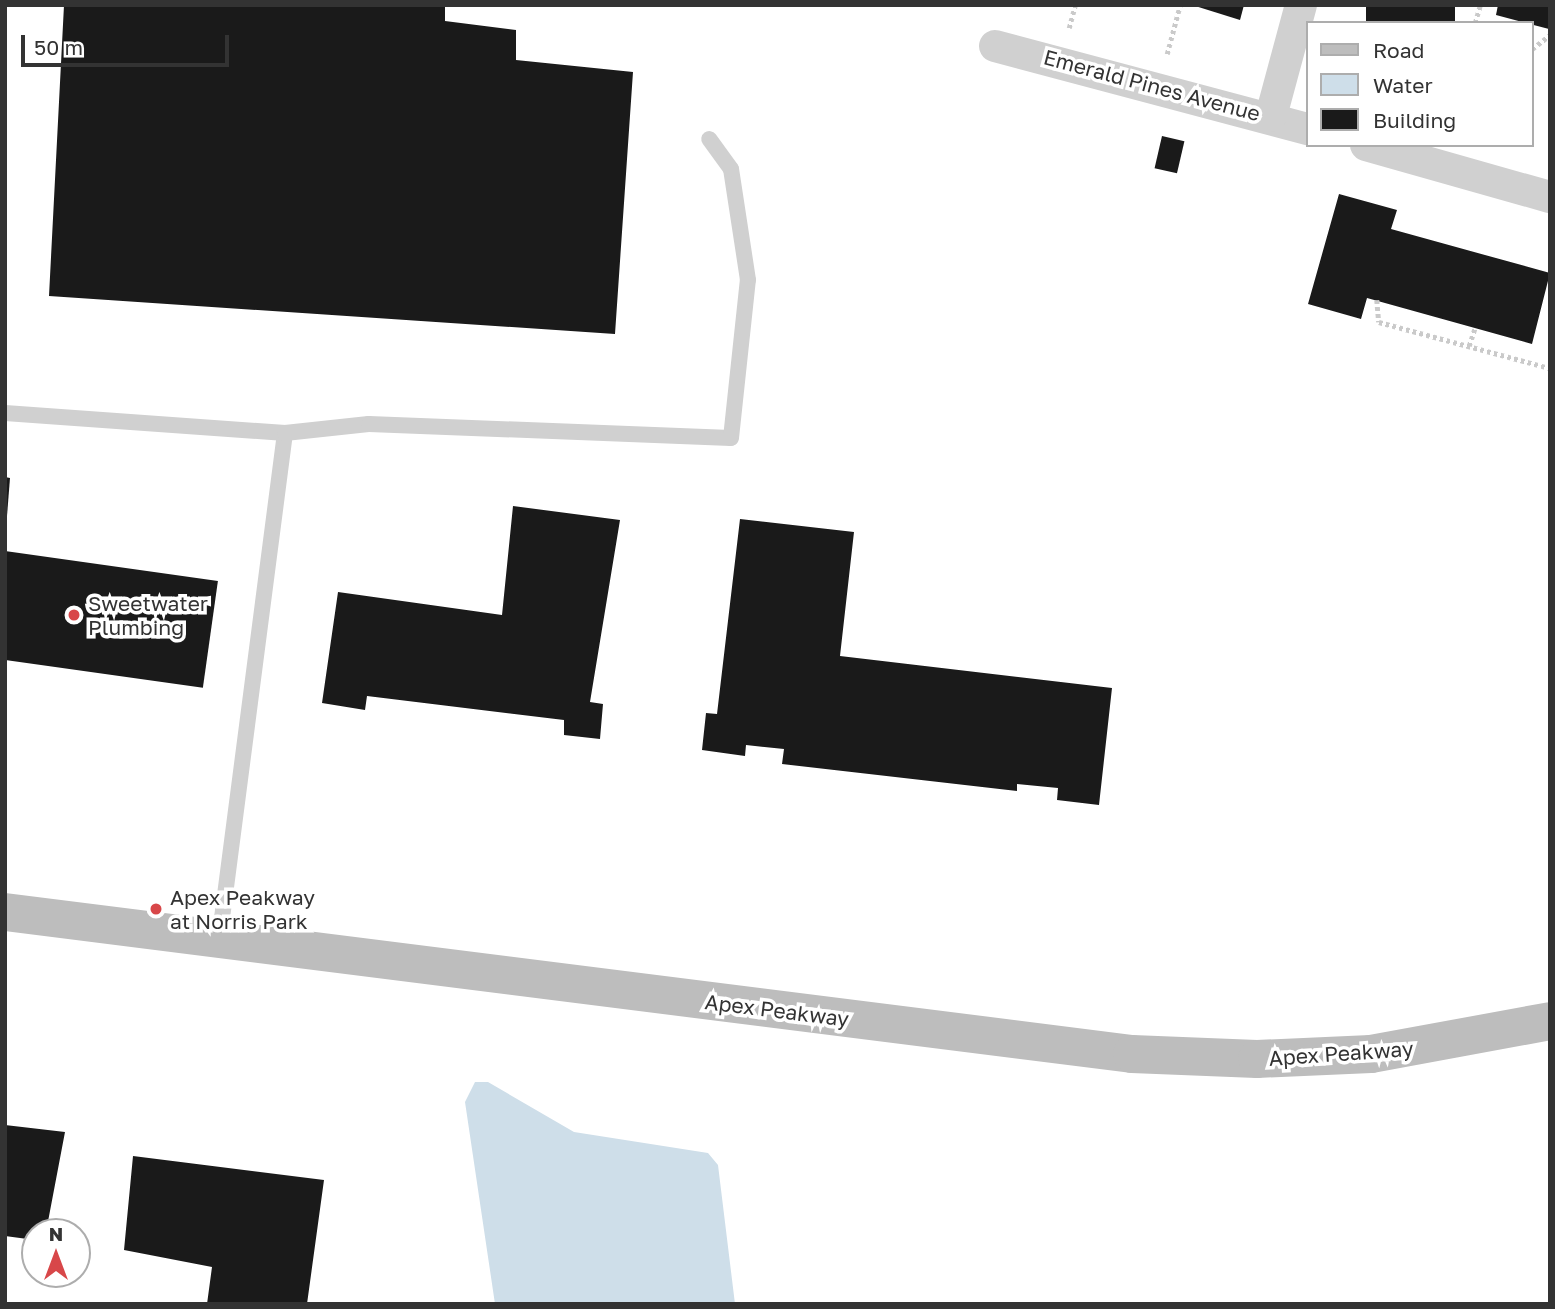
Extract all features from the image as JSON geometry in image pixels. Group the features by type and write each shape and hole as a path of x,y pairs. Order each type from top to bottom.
{"main road":[{"name":"Apex Peakway","path":"5,912 219,942 1132,1054 1256,1059 1371,1054 1550,1021"}],"street":[{"path":"1271,116 1301,5"},
{"name":"Emerald Pines Avenue","path":"995,46 1271,116 1306,128"},
{"path":"1373,147 1550,197"}],"lane":[{"path":"5,413 285,433 369,424 732,438 748,280 732,169 709,139"},
{"path":"219,942 285,433"}],"path":[{"path":"1069,28 1075,5"},
{"path":"1167,54 1181,5"},
{"path":"1534,47 1550,35"},
{"path":"1377,300 1379,321 1550,368"},
{"path":"1469,346 1475,328"}],"water":[{"path":"475,1082 488,1082 574,1132 708,1153 718,1165 735,1304 495,1304 465,1102"}],"building":[{"path":"64,5 445,5 445,21 516,30 516,60 633,72 615,334 49,296"},
{"path":"1192,5 1244,5 1240,20"},
{"path":"1366,5 1455,5 1455,21 1366,21"},
{"path":"1498,5 1550,5 1549,29 1534,25 1534,21 1519,21 1496,15"},
{"path":"1162,136 1184,141 1177,173 1155,168"},
{"path":"1339,194 1397,210 1391,229 1550,273 1532,344 1367,298 1361,319 1308,304"},
{"path":"5,477 10,478 7,516 5,516"},
{"path":"513,506 620,520 590,702 603,704 600,739 564,735 564,720 367,696 365,710 322,703 338,592 502,615"},
{"path":"740,519 854,532 840,656 1112,688 1099,805 1057,800 1058,788 1017,784 1017,791 782,764 784,749 746,745 745,756 702,750 706,713 717,714"},
{"path":"5,551 218,581 203,688 5,660"},
{"path":"5,1125 65,1132 49,1218 21,1218 21,1238 5,1236"},
{"path":"133,1156 324,1180 307,1304 207,1304 212,1267 124,1250"}],"place":[{"name":"Sweetwater Plumbing","path":"74,615"},
{"name":"Apex Peakway at Norris Park","path":"156,909"}]}
